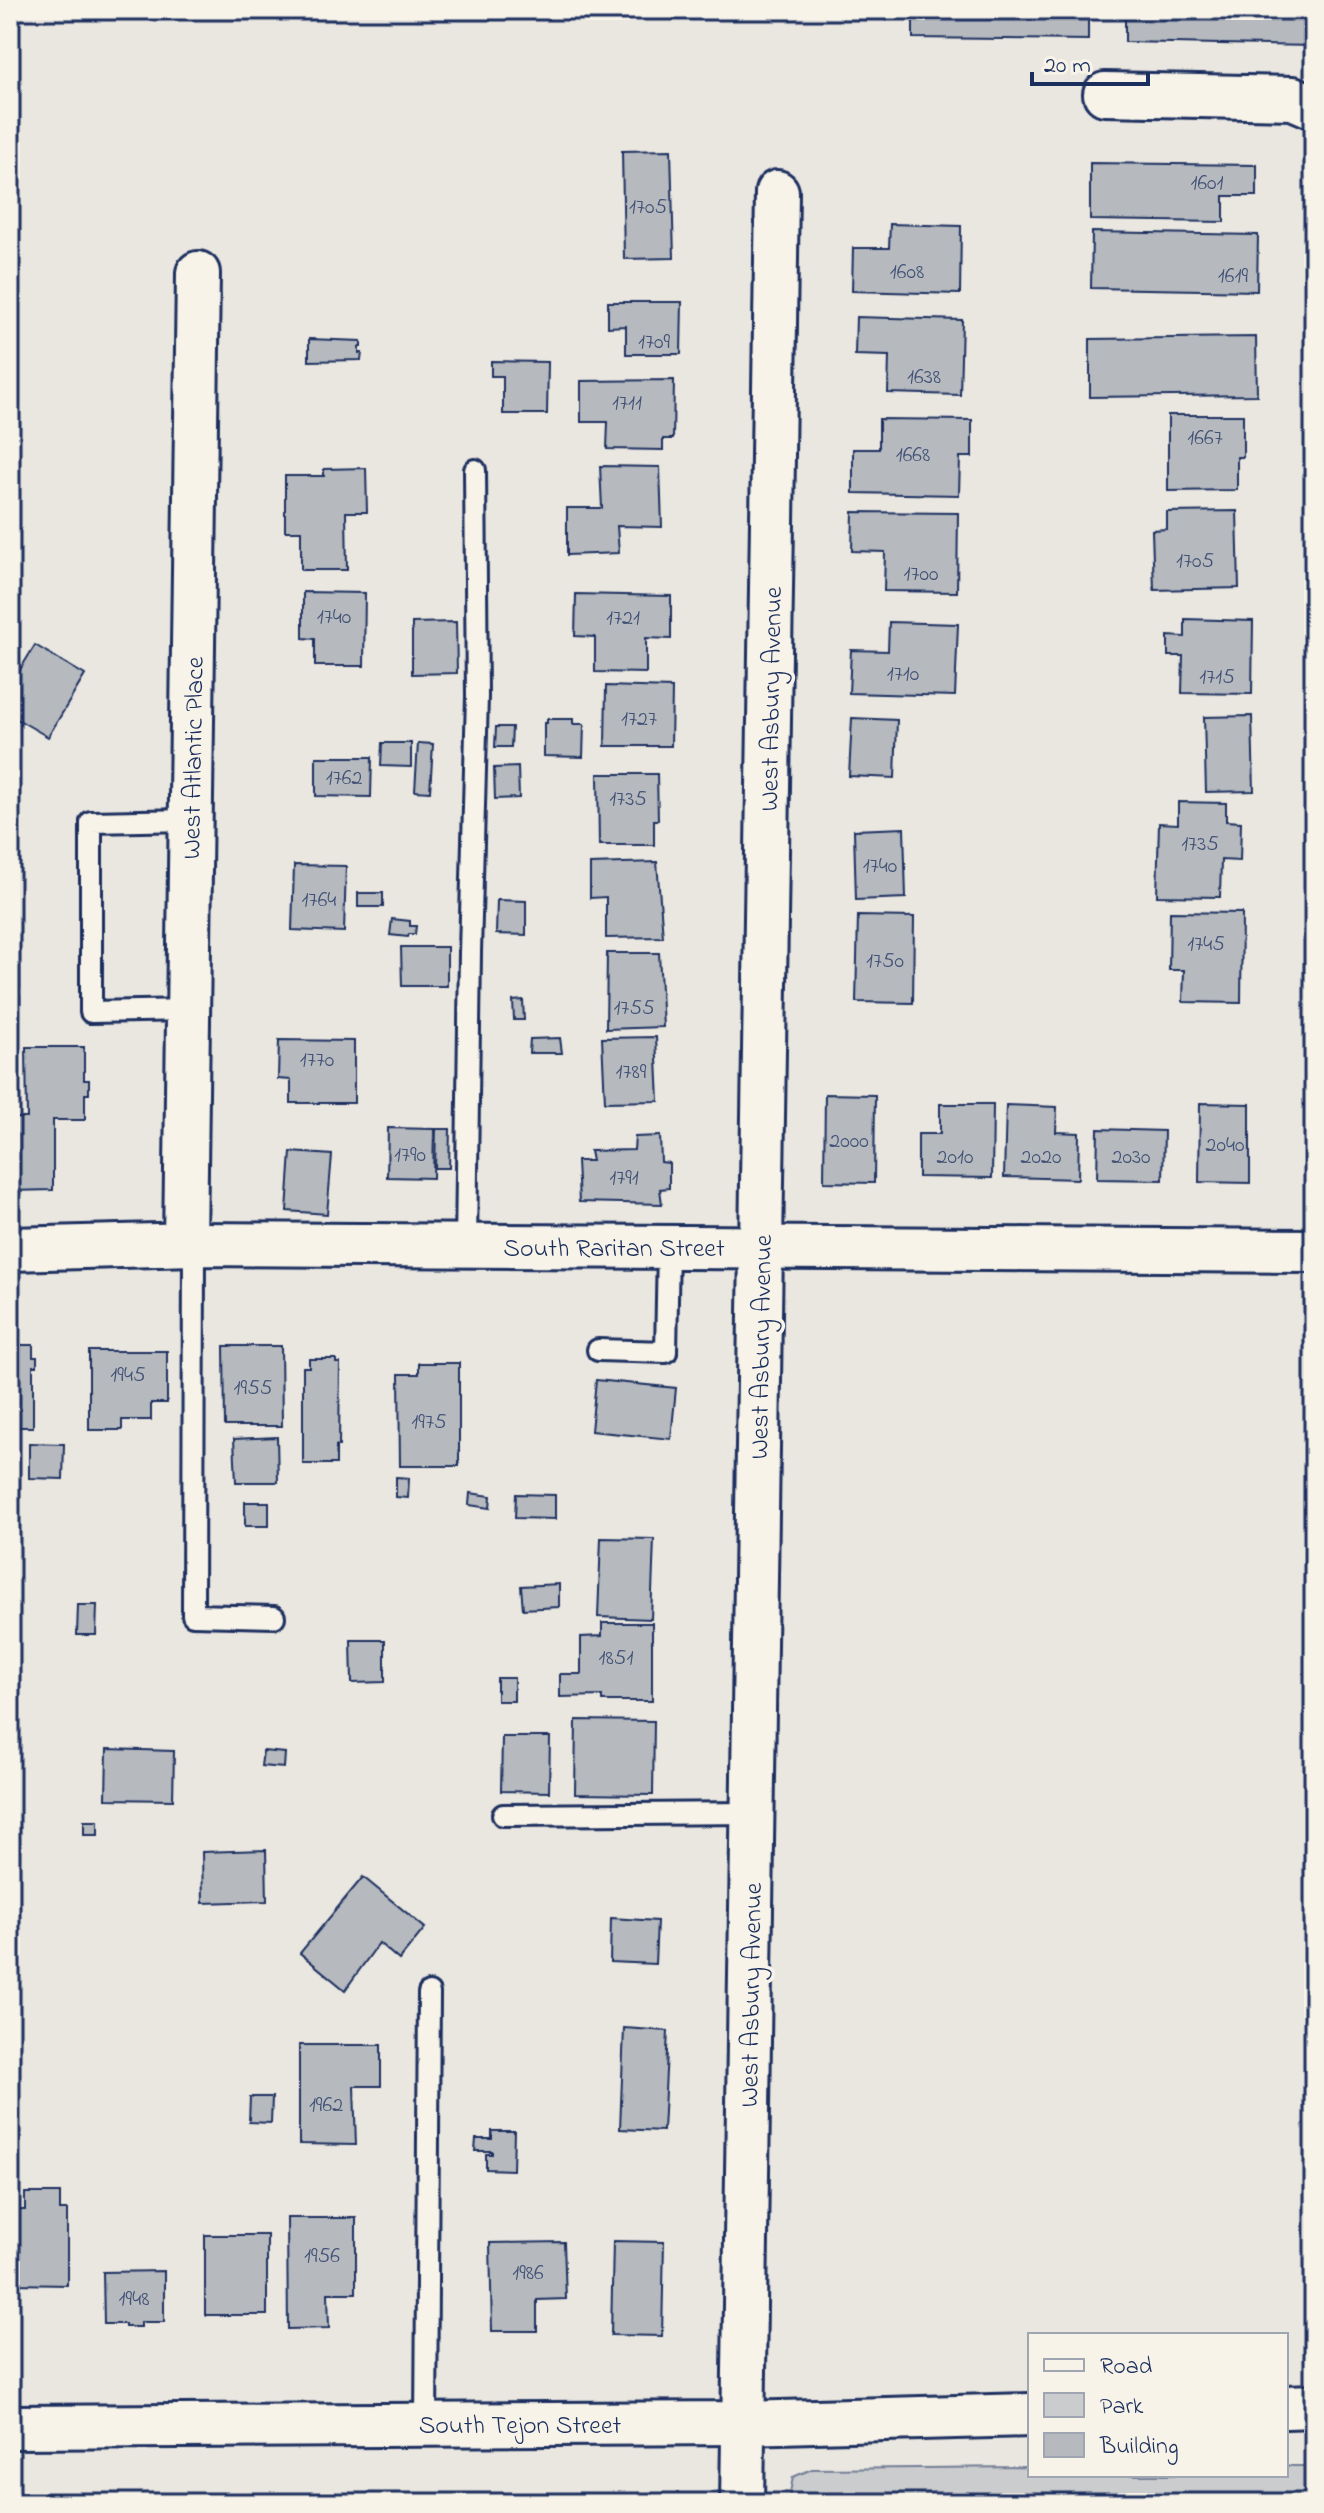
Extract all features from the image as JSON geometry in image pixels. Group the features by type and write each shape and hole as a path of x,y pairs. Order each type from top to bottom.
{"street":[{"path":"1105,94 1293,98 1314,107"},
{"name":"West Asbury Avenue","path":"742,2503 777,192"},
{"name":"West Atlantic Place","path":"190,1244 189,1010 198,273"},
{"name":"South Raritan Street","path":"10,1249 190,1244 1314,1251"},
{"path":"1288,2407 1314,2406"},
{"name":"South Tejon Street","path":"10,2427 744,2423 1028,2415"}],"lane":[{"path":"466,1246 477,696 475,470"},
{"path":"189,1010 91,1012 91,822 191,820"},
{"path":"190,1244 193,1615 274,1617"},
{"path":"598,1350 666,1352 668,1247"},
{"path":"503,1815 753,1813"},
{"path":"426,2425 429,1993"}],"green space":[{"path":"1288,2466 1314,2466 1314,2503 788,2503 793,2477 812,2469 1028,2467 1028,2477 1288,2477"}],"building":[{"path":"913,10 1088,10 1088,40 913,38"},
{"path":"1125,10 1314,10 1314,46 1125,42"},
{"path":"671,150 674,258 624,259 622,151"},
{"path":"1090,163 1257,165 1257,196 1224,196 1224,222 1090,220"},
{"path":"890,224 961,226 960,294 852,291 853,248 889,248"},
{"path":"1092,232 1258,235 1257,291 1091,288"},
{"path":"608,302 682,302 681,354 626,354 626,326 608,327"},
{"path":"856,317 962,320 960,395 888,393 889,356 855,355"},
{"path":"1256,337 1257,395 1090,397 1090,339"},
{"path":"309,339 361,341 361,360 309,361"},
{"path":"491,361 548,362 547,414 503,414 503,376 491,376"},
{"path":"674,380 673,439 663,439 663,450 607,449 608,422 581,422 581,381"},
{"path":"1168,415 1243,415 1243,457 1237,457 1237,490 1168,491"},
{"path":"879,419 972,420 972,457 960,457 959,495 853,493 853,449 879,449"},
{"path":"600,466 660,467 662,527 617,526 619,553 567,555 567,508 602,508"},
{"path":"366,468 367,512 346,512 347,570 301,570 301,531 285,531 285,476 324,476 324,469"},
{"path":"1237,511 1239,588 1154,590 1152,530 1167,529 1167,512"},
{"path":"853,512 958,513 957,592 884,591 885,552 852,551"},
{"path":"303,592 365,593 364,666 315,666 315,639 303,638"},
{"path":"576,594 671,596 671,639 646,638 646,673 595,672 595,637 575,636"},
{"path":"1185,619 1253,621 1252,694 1182,693 1183,656 1168,656 1168,636 1185,637"},
{"path":"456,622 457,673 412,674 412,623"},
{"path":"889,622 958,624 955,696 849,693 851,650 888,651"},
{"path":"35,645 85,675 48,737 17,719 10,730 10,686"},
{"path":"606,686 672,688 671,746 605,746"},
{"path":"1252,716 1254,791 1206,792 1204,717"},
{"path":"852,718 897,720 895,778 849,776"},
{"path":"547,719 573,719 573,724 584,724 583,757 544,756 544,723"},
{"path":"496,727 512,727 511,747 495,747"},
{"path":"382,743 411,743 411,767 381,766"},
{"path":"418,743 433,744 430,792 415,791"},
{"path":"316,757 372,757 371,797 316,796"},
{"path":"518,767 519,798 495,799 494,768"},
{"path":"598,774 657,774 658,820 654,820 654,845 599,845"},
{"path":"1178,802 1226,803 1226,821 1241,822 1240,861 1221,860 1220,897 1157,896 1159,823 1178,824"},
{"path":"904,828 906,898 856,900 854,830"},
{"path":"657,862 663,937 606,938 606,897 590,898 590,864"},
{"path":"294,865 346,866 344,932 292,930"},
{"path":"358,893 383,893 383,907 358,907"},
{"path":"497,900 526,901 526,935 496,934"},
{"path":"1170,912 1242,913 1241,1003 1183,1002 1184,970 1169,970"},
{"path":"858,916 914,917 913,1003 856,1002"},
{"path":"392,919 410,921 410,926 416,926 415,934 408,937 390,935"},
{"path":"401,947 447,947 447,986 402,986"},
{"path":"607,953 659,953 663,1027 606,1029"},
{"path":"10,964 15,964 15,973 18,973 20,966 20,988 15,988 14,996 20,996 20,1003 15,1003 15,1011 10,1011"},
{"path":"523,1000 524,1020 514,1020 513,1001"},
{"path":"656,1037 659,1101 605,1102 602,1038"},
{"path":"560,1038 562,1053 529,1053 530,1039"},
{"path":"279,1040 354,1041 354,1103 291,1103 291,1080 278,1079"},
{"path":"26,1047 84,1047 84,1080 89,1080 89,1094 85,1094 85,1120 53,1120 53,1190 10,1191 10,1118 27,1118"},
{"path":"825,1094 875,1095 874,1183 824,1182"},
{"path":"1200,1103 1250,1104 1250,1183 1199,1182"},
{"path":"940,1104 993,1104 992,1178 918,1177 918,1134 940,1134"},
{"path":"1006,1105 1057,1107 1056,1132 1079,1133 1078,1179 1004,1177"},
{"path":"388,1128 434,1129 433,1178 387,1177"},
{"path":"436,1129 450,1129 449,1168 435,1168"},
{"path":"1098,1129 1164,1131 1163,1180 1097,1179"},
{"path":"660,1136 661,1162 669,1163 669,1188 660,1189 662,1204 579,1202 577,1161 592,1161 590,1151 634,1150 635,1137"},
{"path":"291,1152 332,1155 327,1214 287,1211"},
{"path":"10,1345 33,1345 33,1357 37,1357 37,1366 33,1366 33,1427 10,1427"},
{"path":"224,1346 281,1346 282,1426 225,1426"},
{"path":"89,1351 167,1351 167,1403 151,1403 151,1420 122,1420 122,1430 89,1430"},
{"path":"309,1359 336,1359 336,1363 340,1363 336,1464 303,1464 303,1367 309,1367"},
{"path":"419,1363 459,1363 459,1466 400,1466 399,1374 419,1374"},
{"path":"596,1380 676,1388 671,1439 591,1431"},
{"path":"277,1437 278,1482 236,1482 234,1439"},
{"path":"29,1443 64,1444 63,1479 29,1478"},
{"path":"396,1477 409,1478 408,1498 396,1497"},
{"path":"470,1493 491,1496 490,1508 469,1505"},
{"path":"516,1494 555,1495 555,1519 515,1518"},
{"path":"245,1502 269,1502 269,1526 245,1526"},
{"path":"601,1538 654,1539 651,1619 598,1617"},
{"path":"559,1584 559,1607 523,1609 521,1586"},
{"path":"78,1605 97,1605 96,1635 77,1635"},
{"path":"602,1623 652,1623 652,1701 602,1701 602,1696 560,1697 560,1674 581,1674 581,1637 602,1636"},
{"path":"351,1640 385,1640 385,1682 352,1683"},
{"path":"497,1678 514,1678 514,1701 497,1701"},
{"path":"576,1720 654,1721 653,1795 575,1794"},
{"path":"502,1737 550,1737 549,1792 501,1791"},
{"path":"107,1749 174,1751 173,1800 106,1799"},
{"path":"263,1751 285,1753 284,1768 261,1766"},
{"path":"84,1821 98,1821 98,1835 84,1835"},
{"path":"266,1850 267,1901 203,1903 202,1852"},
{"path":"363,1877 425,1928 399,1960 379,1943 345,1990 300,1953"},
{"path":"611,1918 657,1921 655,1964 610,1962"},
{"path":"624,2028 668,2031 663,2131 620,2129"},
{"path":"10,2038 13,2038 14,2088 10,2088"},
{"path":"299,2045 381,2045 381,2086 354,2086 356,2145 299,2144"},
{"path":"250,2097 272,2097 271,2123 249,2122"},
{"path":"492,2131 514,2131 513,2170 486,2169 486,2154 492,2154 492,2151 475,2151 476,2139 492,2139"},
{"path":"25,2193 60,2193 60,2210 67,2210 67,2285 13,2284 13,2210 25,2210"},
{"path":"287,2218 356,2218 356,2293 328,2293 329,2328 288,2329"},
{"path":"205,2235 267,2235 267,2315 205,2315"},
{"path":"613,2241 664,2242 662,2336 611,2335"},
{"path":"564,2242 566,2299 537,2300 537,2331 492,2331 490,2243"},
{"path":"164,2271 164,2322 141,2322 141,2327 104,2324 103,2272"}]}
